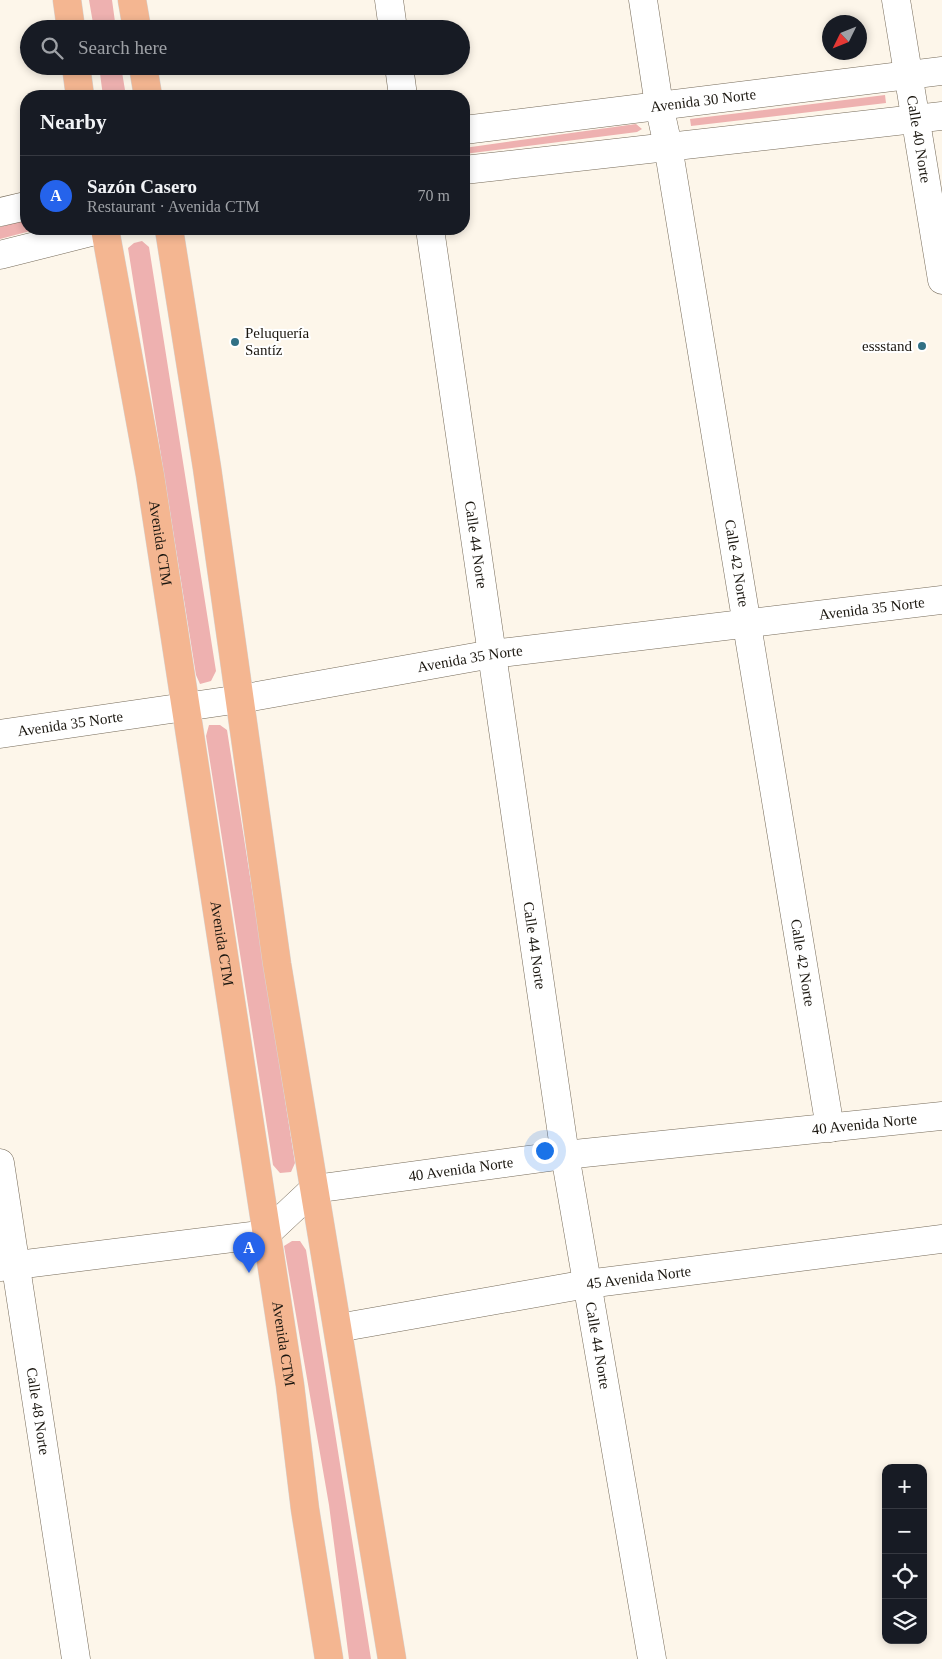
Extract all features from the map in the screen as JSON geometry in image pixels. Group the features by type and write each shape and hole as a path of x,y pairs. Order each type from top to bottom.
{"main road":[{"path":"67,0 70,20"},
{"path":"132,0 135,20"},
{"path":"77,75 79,90"},
{"path":"144,75 147,90"},
{"name":"Avenida CTM","path":"105,235 150,476 329,1659"},
{"path":"170,235 240,699 277,964 392,1659"}],"street":[{"path":"389,0 392,20"},
{"name":"Calle 42 Norte","path":"643,0 830,1128"},
{"name":"Calle 40 Norte","path":"896,0 909,75 914,120 942,280"},
{"name":"Avenida 30 Norte","path":"470,129 942,72"},
{"path":"400,75 403,90"},
{"path":"470,169 942,116"},
{"path":"0,212 20,207"},
{"path":"0,254 79,235"},
{"name":"Calle 44 Norte","path":"431,235 565,1155 652,1659"},
{"name":"Avenida 35 Norte","path":"0,734 240,699 492,654 942,600"},
{"name":"40 Avenida Norte","path":"314,1189 565,1155 942,1116"},
{"name":"Calle 48 Norte","path":"0,1163 8,1266 76,1659"},
{"path":"8,1266 266,1234 314,1189"},
{"name":"45 Avenida Norte","path":"338,1328 587,1284 942,1239"}],"shaded area":[{"path":"89,0 112,0 115,20 92,20"},
{"path":"100,75 122,75 125,90 102,90"},
{"path":"885,95 886,103 691,126 690,119"},
{"path":"636,124 642,129 637,132 470,153 470,147"},
{"path":"20,222 20,234 0,239 0,227"},
{"path":"142,241 149,247 216,671 211,681 200,684 196,675 128,248 134,243"},
{"path":"209,725 220,725 227,730 295,1163 291,1172 280,1173 273,1165 206,736"},
{"path":"292,1241 300,1241 306,1250 371,1659 349,1659 329,1505 284,1246"}],"place":[{"name":"Peluquería Santíz","path":"235,342"},
{"name":"essstand","path":"922,346"},
{"name":"Sazón Casero","path":"249,1273"}]}
